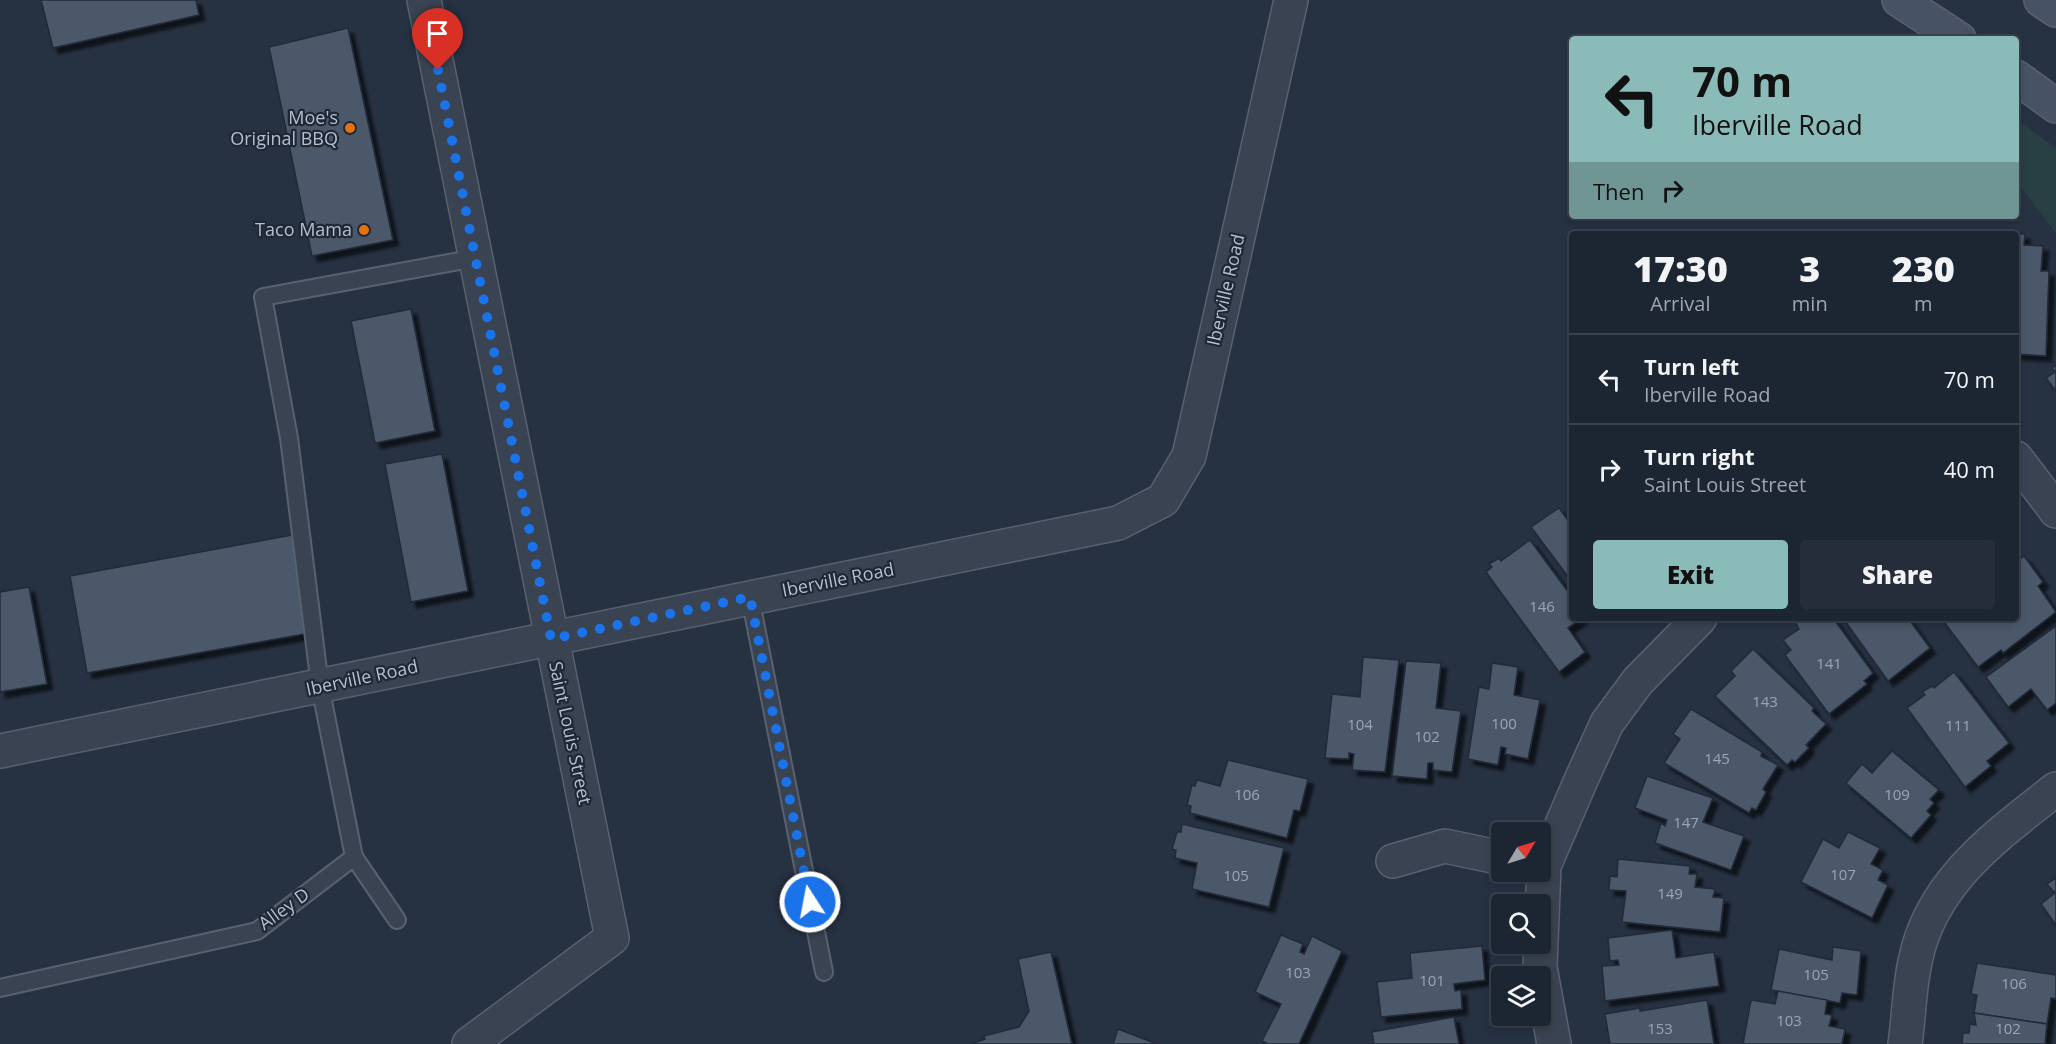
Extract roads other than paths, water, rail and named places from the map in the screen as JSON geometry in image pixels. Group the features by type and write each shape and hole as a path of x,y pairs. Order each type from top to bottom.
{"main road":[{"path":"1899,0 1954,36"},
{"path":"2041,0 2056,10"},
{"path":"2019,79 2056,106"}],"street":[{"name":"Saint Louis Street","path":"424,0 612,938 470,1044"},
{"name":"Iberville Road","path":"0,752 1118,523 1163,500 1189,456 1291,0"},
{"path":"2019,463 2056,511"},
{"path":"1551,846 1607,723 1638,681 1697,621"},
{"path":"1905,1044 1915,962 1926,924 1946,889 1976,854 2056,789"},
{"path":"1393,861 1445,846 1491,856"},
{"path":"1542,882 1540,966 1554,1044"}],"lane":[{"path":"397,920 354,857 320,686 289,438 263,297 476,258"},
{"path":"750,597 824,972"},
{"name":"Alley D","path":"0,988 257,931 354,857"}],"place":[{"name":"Moe's Original BBQ","path":"350,128"},
{"name":"Taco Mama","path":"364,230"}]}
